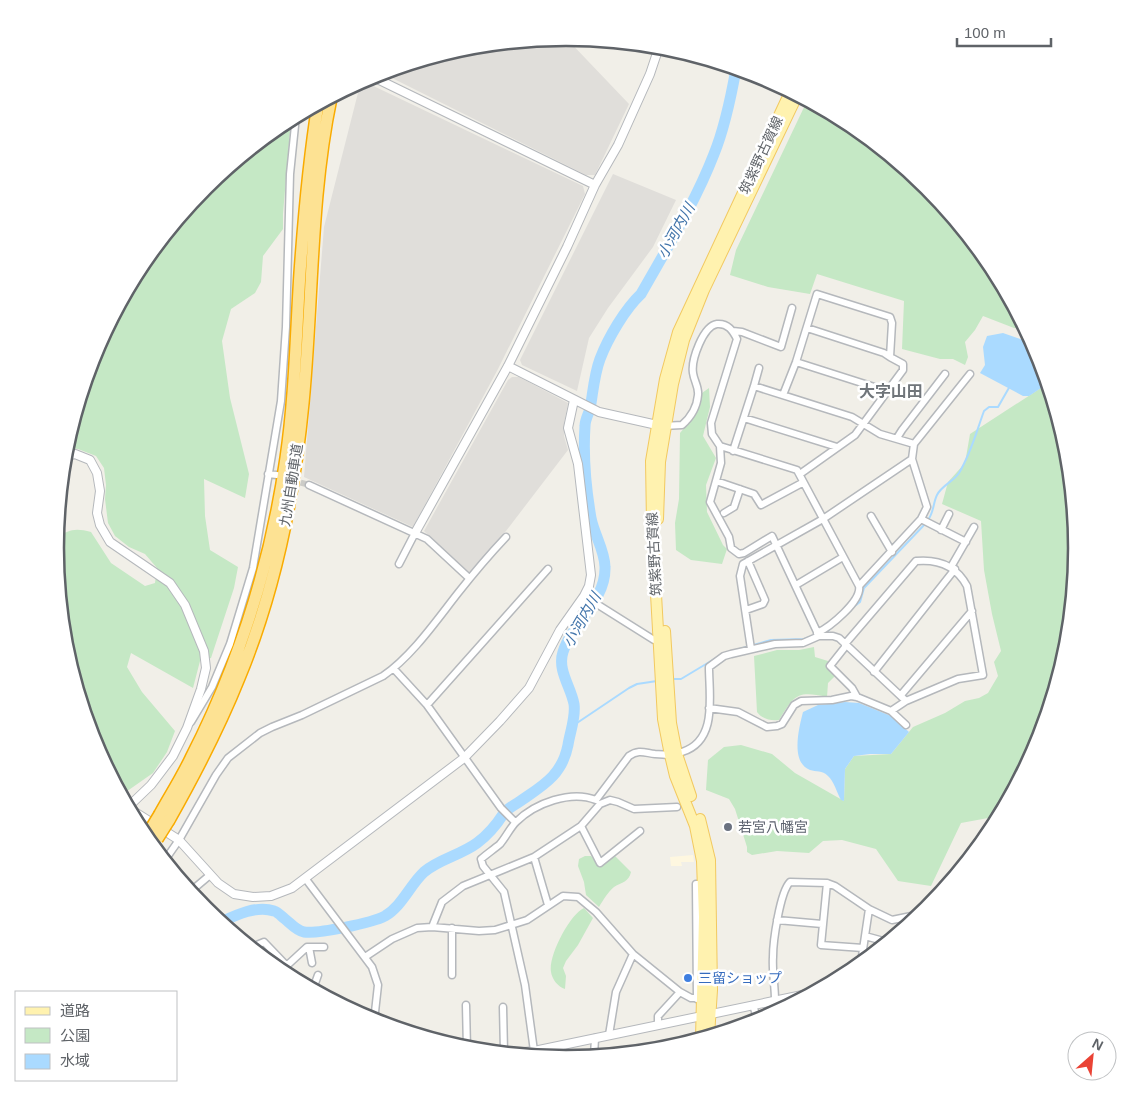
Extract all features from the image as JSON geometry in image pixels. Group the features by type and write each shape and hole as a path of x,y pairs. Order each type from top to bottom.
{"highway":[{"name":"九州自動車道","path":"154,834 207,751 240,676 264,608 283,536 301,424 316,209 322,146 329,106"},
{"name":"九州自動車道","path":"164,817 231,671 249,620 269,547 290,427 306,193 317,112"}],"main road":[{"name":"筑紫野古賀線","path":"708,1029 706,1014 700,998 704,884 702,861 695,826 675,776 673,755 658,520 661,426 673,350 683,319 787,98"},
{"name":"筑紫野古賀線","path":"702,1031 712,954 710,860 700,820 673,755 663,719 651,499 651,462 690,322 794,101"}],"street":[{"path":"399,564 508,366 567,247 595,185 621,138 650,74 656,55"},
{"path":"382,81 595,185"},
{"path":"134,803 151,785 173,756 212,687 230,644 253,568 281,401 286,327 290,183 295,126"},
{"path":"784,395 817,294 890,317 892,323 890,357"},
{"path":"508,366 599,412 661,426 682,426 690,419 698,396 698,388 693,372 694,363 705,331 712,325 720,324 733,331 742,332 781,347 792,308"},
{"path":"800,474 855,435 903,370 903,364 884,353 807,328"},
{"path":"733,331 738,339 711,423 712,434 720,446 721,463 710,502 730,537 731,548 739,554 744,553 772,536 818,634"},
{"path":"796,362 887,391"},
{"path":"733,451 759,368"},
{"path":"898,438 902,430 945,374"},
{"path":"859,586 892,552 928,507 912,459 914,444 970,374"},
{"path":"754,386 852,417 880,434 914,444"},
{"path":"142,816 179,840 218,883 234,894 253,897 271,896 292,888 464,758 529,688 560,630 586,597 591,575 578,464 568,428 577,402"},
{"path":"744,418 838,447"},
{"path":"432,927 442,902 463,886 534,857 581,826 629,756 635,752 673,755 688,751 704,736 708,726 709,667 724,656 751,649 775,644 803,643 831,624 855,601 860,590 859,586 802,483 797,470 720,446"},
{"path":"73,454 90,460 98,473 100,491 97,513 100,525 110,542 170,583 185,605 204,651 206,668 188,728"},
{"path":"751,649 740,576 741,568 748,561 823,519 912,459"},
{"path":"268,474 276,475"},
{"path":"716,481 754,494 761,505 802,483"},
{"path":"310,485 427,538 469,578"},
{"path":"724,513 734,507 740,489"},
{"path":"941,530 949,514"},
{"path":"871,516 892,552"},
{"path":"920,519 966,542"},
{"path":"874,672 953,568 974,527"},
{"path":"169,854 228,758 260,733 302,715 394,669 429,629 469,578 506,537"},
{"path":"796,585 843,557"},
{"path":"746,610 763,604 765,600 748,561"},
{"path":"857,697 852,688 830,666 845,647 845,644 916,561 936,562 953,568 962,575 967,586 983,675 958,679 906,701 891,711"},
{"path":"427,704 548,569"},
{"path":"586,597 654,640 658,640"},
{"path":"901,695 972,612"},
{"path":"818,634 840,638 906,701"},
{"path":"394,669 427,704 501,808 514,821"},
{"path":"709,708 738,712 767,727 772,727 782,724 794,705 801,701 832,700 851,696 891,711 906,725"},
{"path":"534,1049 524,985 504,892 483,866 481,859 501,843 514,821 546,804 564,798 578,796 598,802 610,800 634,809 677,807"},
{"path":"581,826 600,863 640,831"},
{"path":"534,857 548,905"},
{"path":"196,886 210,875"},
{"path":"305,878 372,967 378,984 375,1012"},
{"path":"775,1000 772,959 777,920 786,886 790,882 827,883 835,886 869,909 892,920 906,917"},
{"path":"827,883 821,945 863,948"},
{"path":"365,957 392,939 417,928 495,930 527,920 563,896 578,897 596,912 633,954 680,992 692,998 700,998"},
{"path":"862,952 869,909"},
{"path":"777,920 822,924"},
{"path":"452,928 452,975"},
{"path":"865,936 879,940"},
{"path":"259,944 264,942 284,963"},
{"path":"309,947 312,963"},
{"path":"288,965 309,947 324,947"},
{"path":"609,1035 616,992 633,954"},
{"path":"316,983 318,976"},
{"path":"658,1024 658,1016 680,992"},
{"path":"542,1049 789,997"},
{"path":"466,1005 467,1040"},
{"path":"753,1005 755,1013"},
{"path":"503,1007 504,1045"},
{"path":"594,1049 595,1038"}],"shaded area":[{"path":"574,46 629,104 595,175 586,175 392,78 436,63 468,56 533,47"},
{"path":"372,85 583,186 585,194 498,369 413,527 304,477 324,227 358,91"},
{"path":"613,174 676,200 653,247 608,308 589,338 577,391 522,365 520,360"},
{"path":"512,377 519,377 568,403 564,423 564,436 568,450 506,531 468,574 424,531 508,380"},
{"path":"693,855 694,862 681,862 682,866 671,866 670,857"}],"green space":[{"path":"804,106 845,131 871,150 921,193 943,217 983,269 1001,297 1017,328 983,316 965,342 968,357 965,365 953,359 940,359 902,349 904,301 817,274 810,294 768,287 730,275 736,250"},
{"path":"290,129 283,229 263,256 261,282 255,293 231,309 222,341 230,398 249,474 245,498 204,479 205,516 210,550 238,567 234,588 211,658 200,661 193,688 131,653 127,667 142,692 175,731 167,752 153,773 127,791 102,740 81,678 74,646 65,581 64,533 72,530 91,532 111,563 145,586 155,583 157,568 145,554 129,547 115,536 108,523 104,468 96,456 74,449 81,418 102,356 131,297 149,269 189,217 211,193 235,171"},
{"path":"709,388 710,407 703,436 716,458 706,485 707,512 723,545 727,549 722,564 691,560 676,550 675,523 679,499 680,433 691,420 702,393"},
{"path":"1041,388 1051,418 1058,450 1067,515 1067,581 1058,646 1051,678 1030,740 1001,799 989,818 961,823 931,886 898,881 876,849 842,840 823,841 809,853 777,851 752,855 747,852 735,809 729,799 706,790 708,760 724,747 741,745 772,754 795,773 844,801 845,769 854,756 891,754 913,727 945,713 965,701 979,698 988,693 998,676 994,662 1001,651 984,570 981,521 942,504 948,482 965,463 970,434"},
{"path":"814,647 815,657 828,661 838,673 828,683 827,697 809,694 802,695 788,705 779,720 770,720 761,716 757,712 754,656 777,650 799,650"},
{"path":"591,856 600,867 615,856 631,872 627,880 610,891 599,907 586,895 584,882 578,866 579,859"},
{"path":"584,908 593,918 563,968 566,976 565,989 558,985 552,975 551,965 553,956 561,936 573,918"}],"water":[{"path":"1003,333 1022,340 1041,388 1029,396 1023,396 980,373 985,365 983,347 987,336"},
{"path":"845,702 859,703 891,716 909,732 891,754 854,756 845,769 844,801 841,800 834,784 826,774 810,770 804,766 800,760 798,744 803,712 818,705"}],"waterway":[{"name":"小河内川","path":"228,919 254,910 267,909 277,912 299,930 311,932 357,925 385,916 396,907 424,872 481,840 505,812 543,785 561,765 574,719 574,704 563,672 563,652 567,641 595,601 604,579 605,561 591,518 586,484 584,437 596,371 612,333 641,294 698,190 721,133 735,76"},
{"path":"928,520 939,492 959,473 973,443 984,411 989,407 998,407 1010,386"},
{"path":"852,608 860,602 864,588 925,524"},
{"path":"822,633 827,632 832,627"},
{"path":"725,653 771,640 804,639 815,635"},
{"path":"672,679 681,679 716,658"},
{"path":"571,727 629,688 637,684 657,681"}],"tunnel":[{"path":"292,480 309,485"}],"place":[{"name":"若宮八幡宮","path":"728,827"},
{"name":"三留ショップ","path":"688,978"}],"district":[{"name":"大字山田","path":"891,391"}]}
